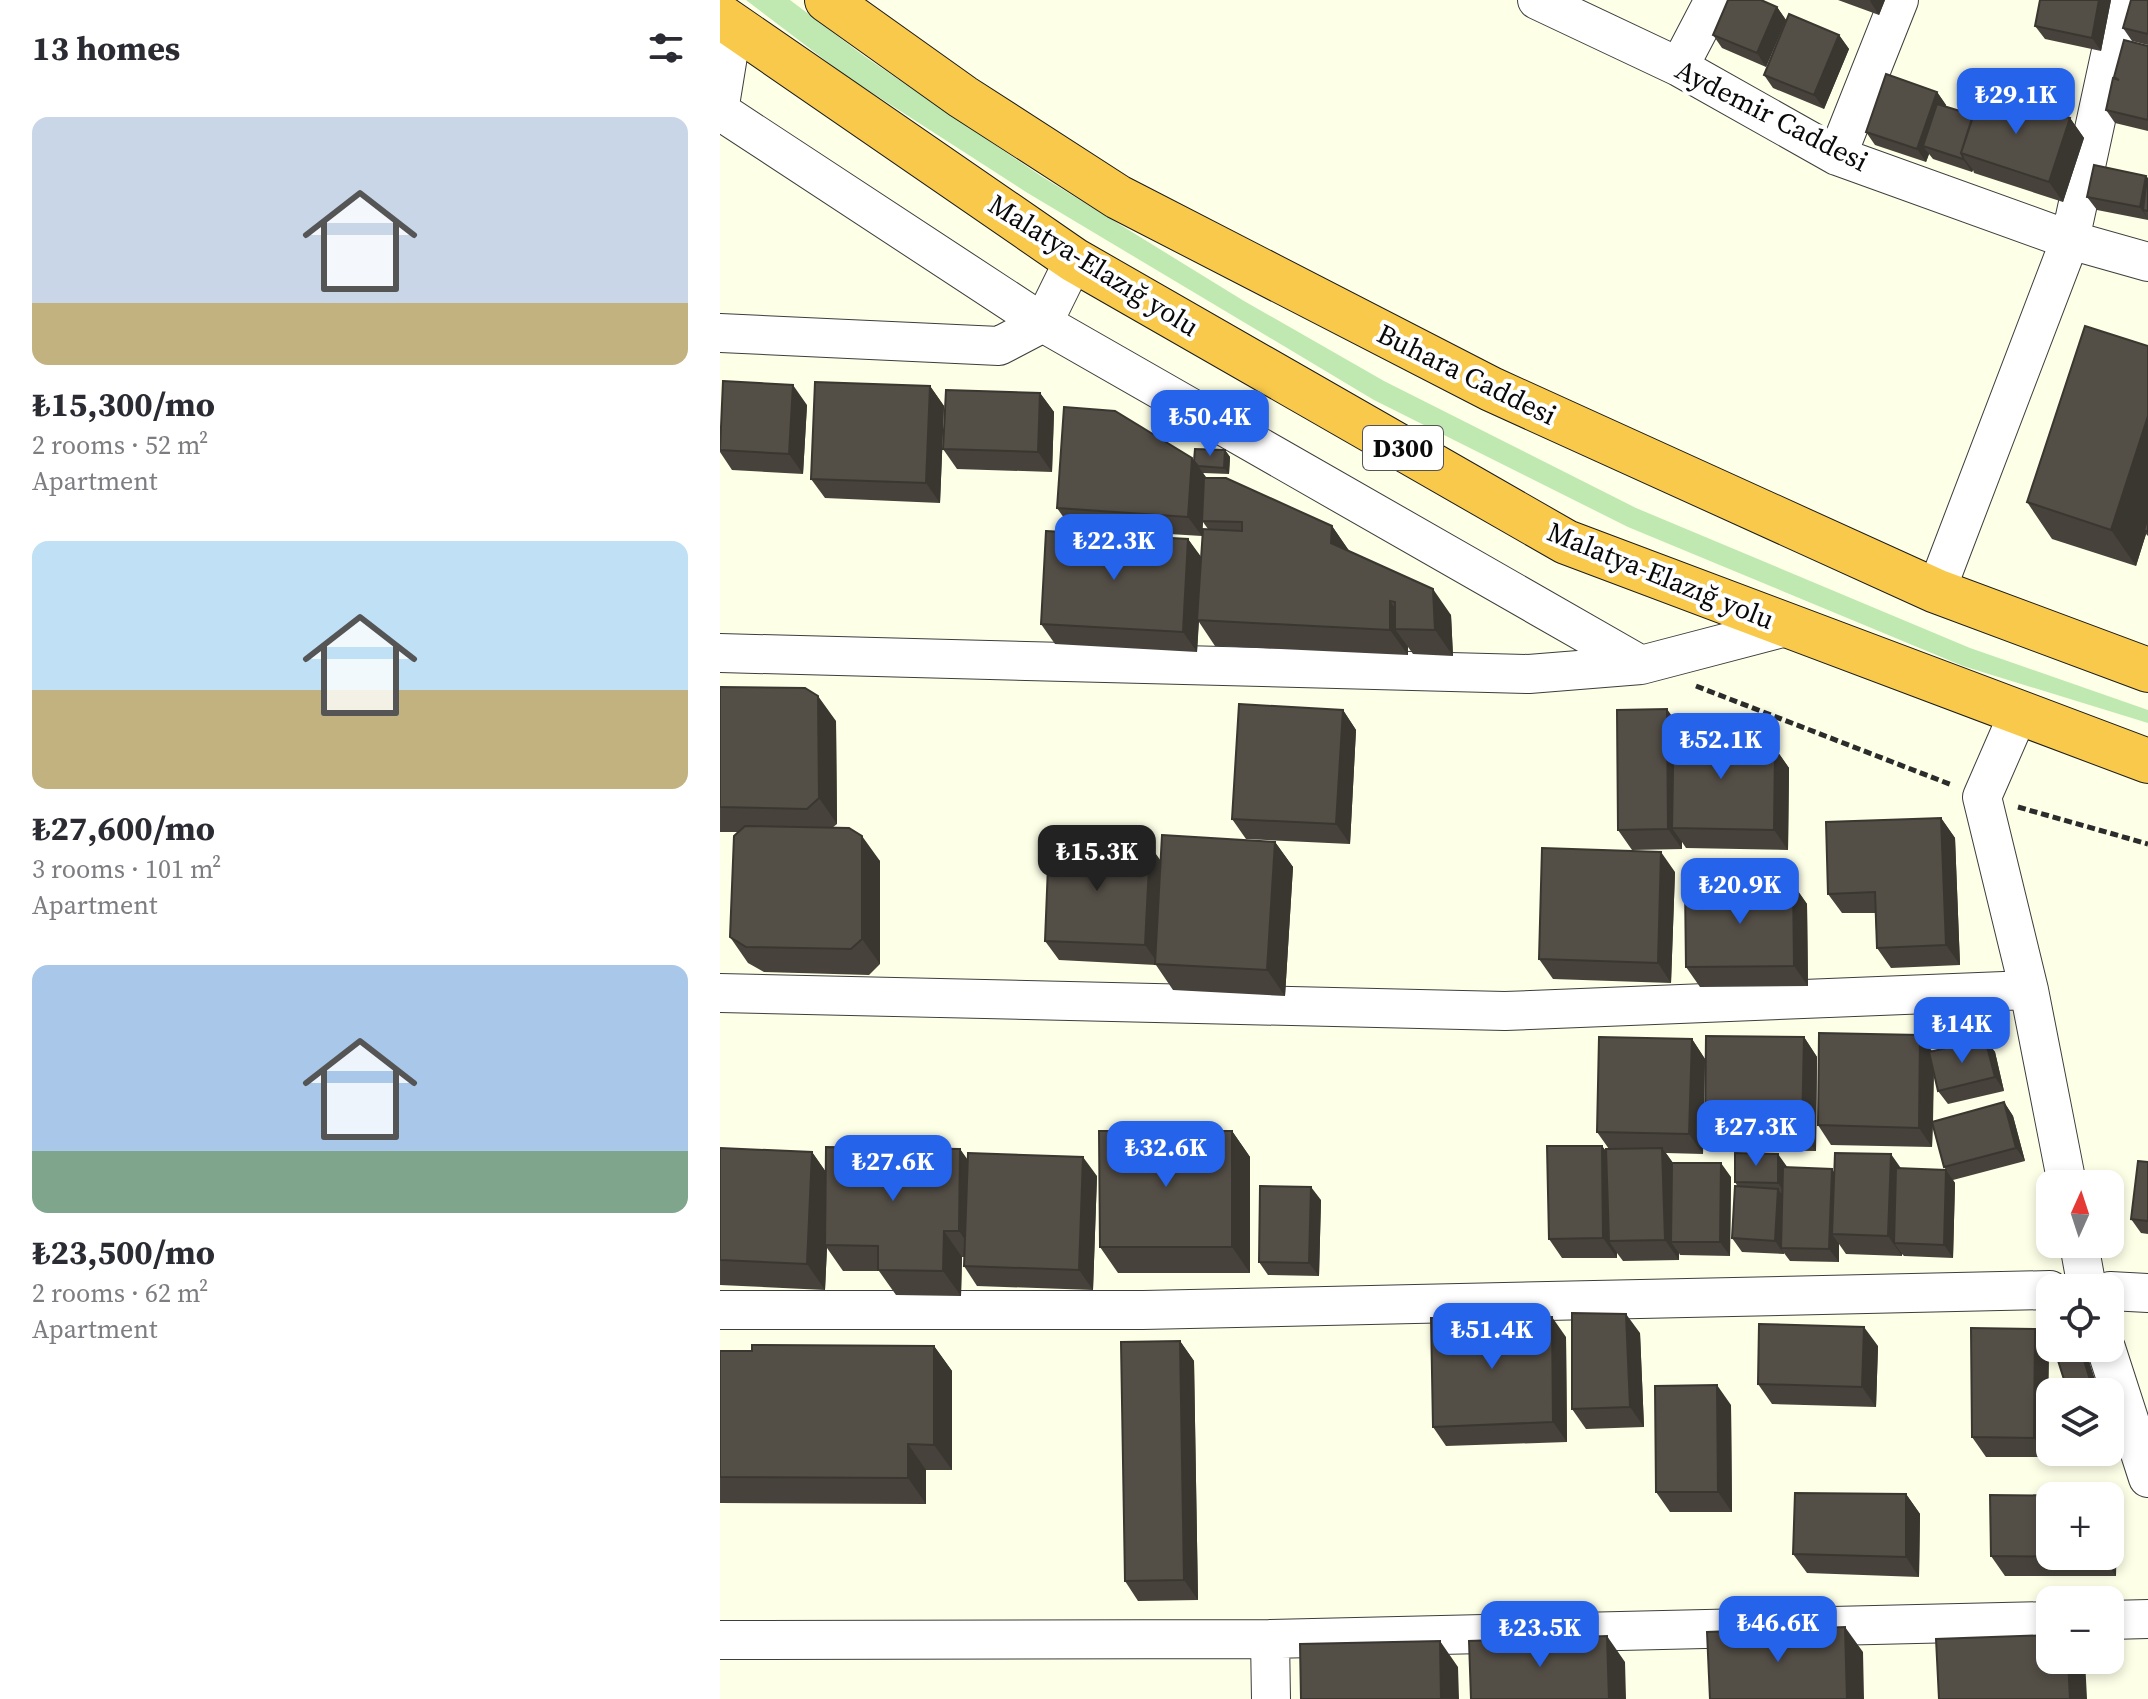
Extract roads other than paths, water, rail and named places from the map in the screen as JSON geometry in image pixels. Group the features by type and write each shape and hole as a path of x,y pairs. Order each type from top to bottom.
{"highway":[{"name":"Buhara Caddesi","path":"827,0 963,97 1118,197 1491,389 1936,591 2148,670"},
{"name":"Malatya-Elazığ yolu","path":"726,20 1074,260 1566,542 2148,761"}],"street":[{"name":"Aydemir Caddesi","path":"1537,0 1679,67 1837,156 2070,240 2148,262"},
{"path":"1679,67 1714,0"},
{"path":"1837,156 1899,0"},
{"path":"1936,591 2070,240 2122,0"},
{"path":"720,105 726,20"},
{"path":"720,111 1043,323 1641,665"},
{"path":"720,333 999,346 1043,323 1074,260"},
{"path":"720,653 1529,674 1641,665 1790,626"},
{"path":"2019,712 1982,797 2029,990 2064,1170"},
{"path":"720,993 1505,1011 2029,990"},
{"path":"720,1310 1143,1310 2036,1290"},
{"path":"2124,1292 2148,1293"},
{"path":"2111,1362 2148,1478"},
{"path":"2124,1620 2148,1619"},
{"path":"720,1640 1270,1639 2036,1621"},
{"path":"1270,1639 1271,1699"}]}
